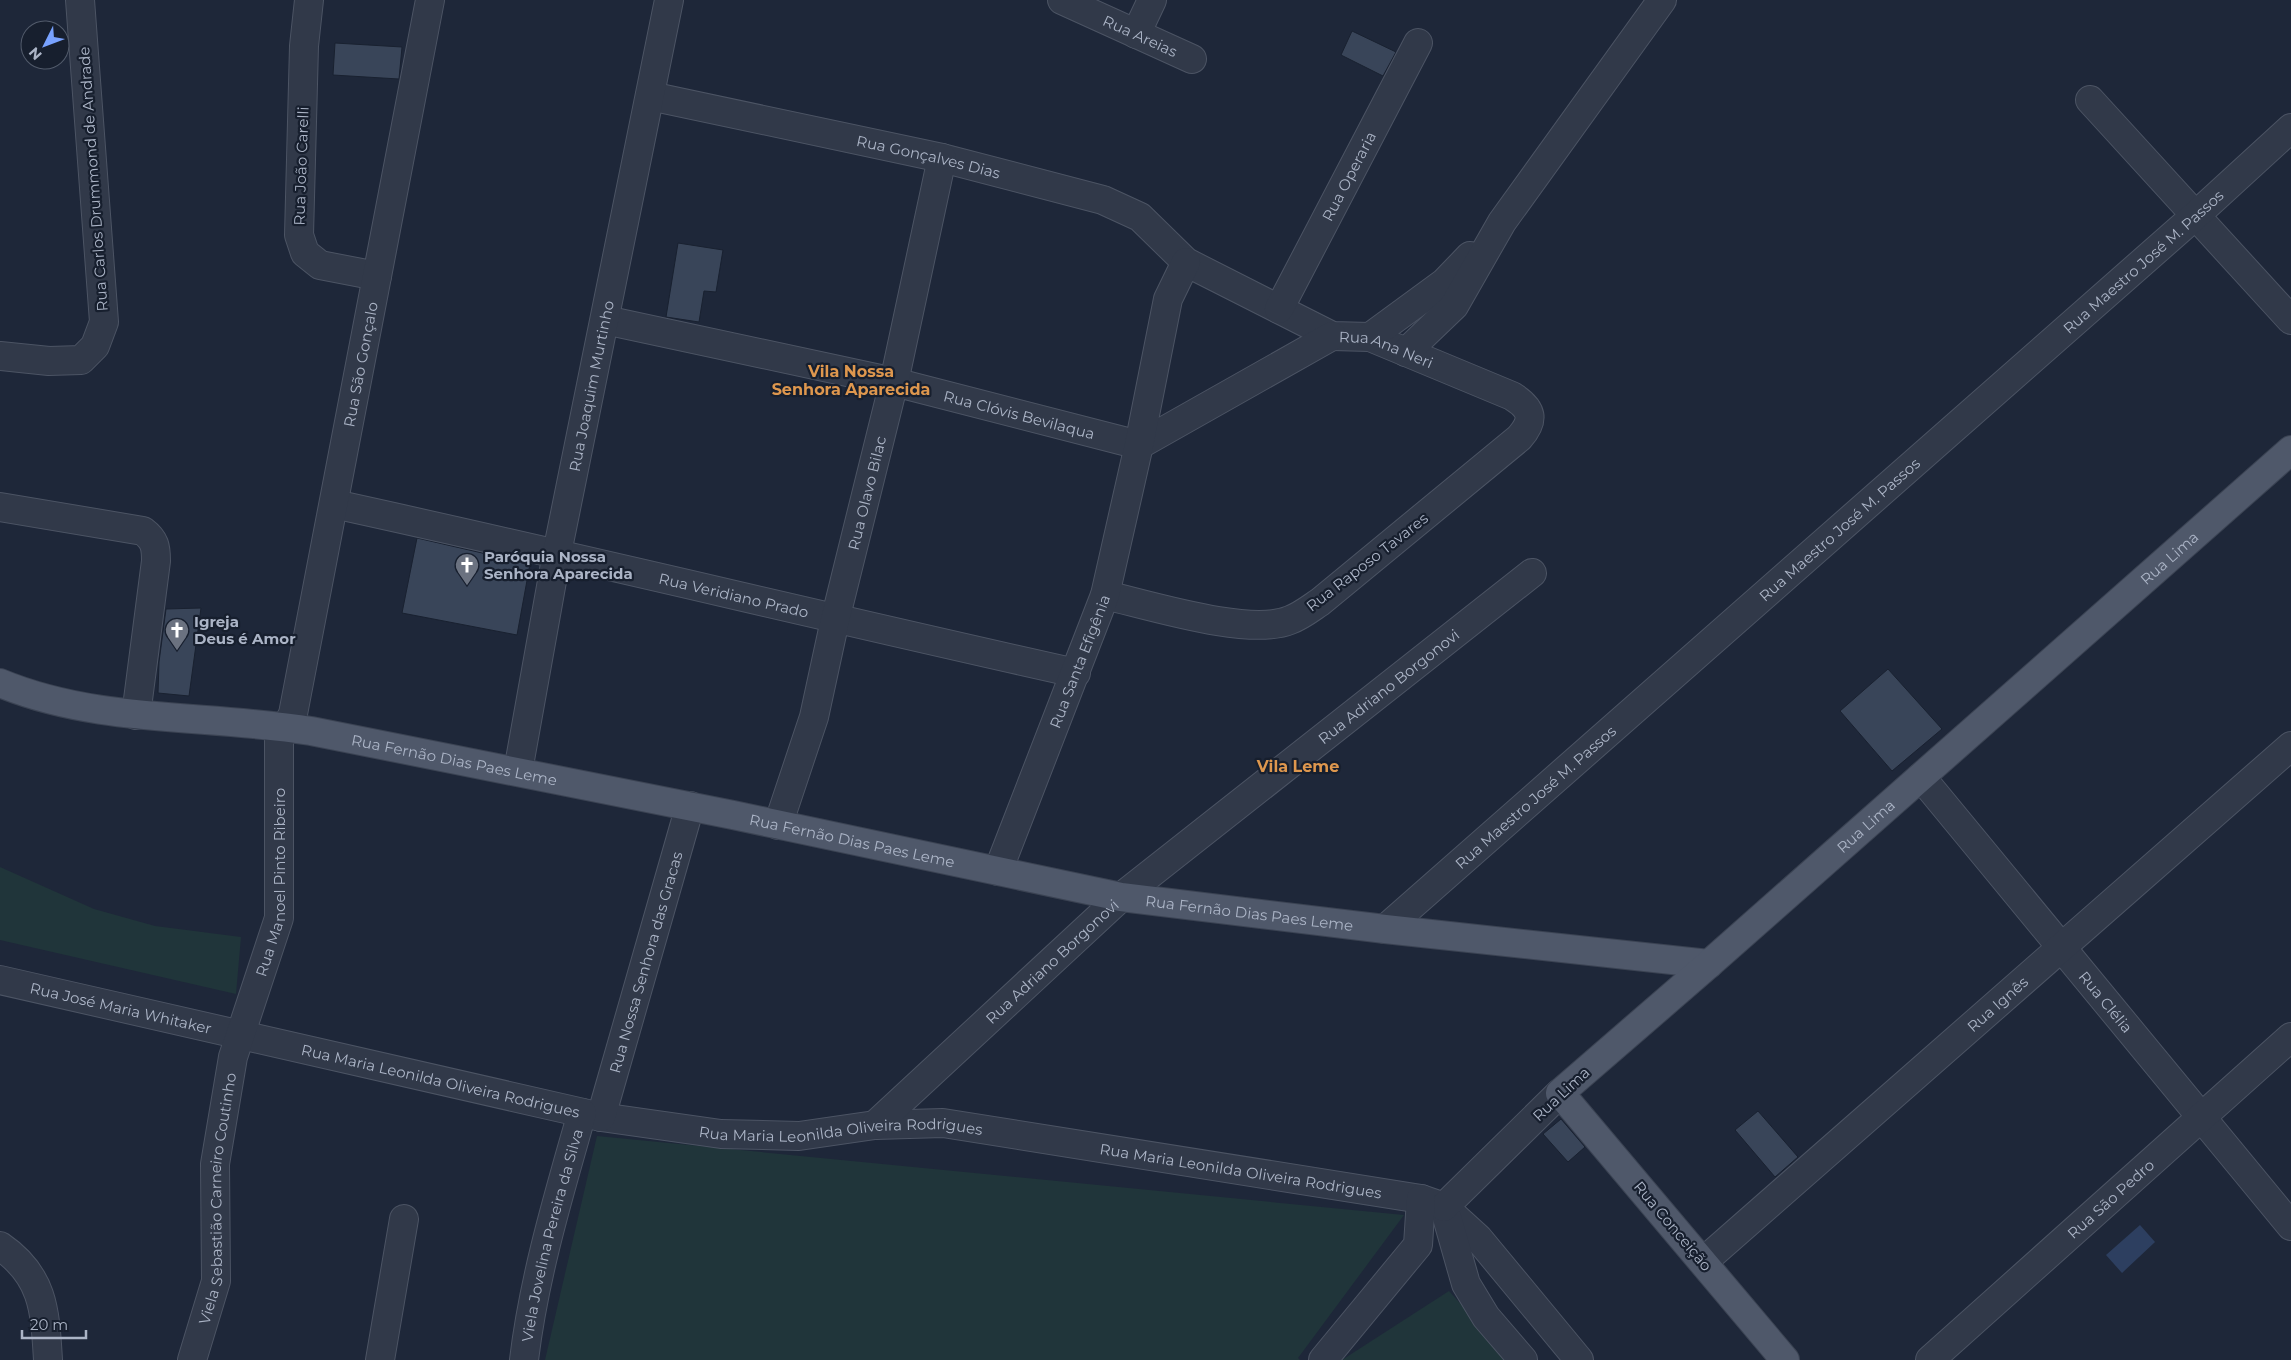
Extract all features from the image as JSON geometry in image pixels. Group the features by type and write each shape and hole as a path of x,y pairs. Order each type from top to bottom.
{"main road":[{"name":"Rua Lima","path":"1560,1093 1921,777 2287,461"},
{"name":"Rua Fernão Dias Paes Leme","path":"0,683 21,692 81,707 136,715 285,727 518,771 1121,897 1385,929 1709,964"},
{"name":"Rua Conceição","path":"1560,1093 1704,1261 1785,1360"}],"street":[{"name":"Rua Carlos Drummond de Andrade","path":"0,356 49,361 82,360 95,346 104,322 80,0"},
{"name":"Rua João Carelli","path":"309,0 304,46 299,235 305,252 320,265 377,276"},
{"name":"Rua São Gonçalo","path":"285,727 293,714 430,0"},
{"name":"Rua Joaquim Murtinho","path":"518,771 557,553 669,0"},
{"name":"Rua Areias","path":"1062,0 1192,59"},
{"path":"1136,34 1152,0"},
{"path":"1406,352 1454,306 1502,222 1662,0"},
{"name":"Rua Operaria","path":"1278,309 1418,43"},
{"name":"Rua Gonçalves Dias","path":"650,96 942,158 1103,200 1140,217 1186,262"},
{"path":"2090,100 2291,320"},
{"name":"Rua Maestro José M. Passos","path":"1385,929 2196,214 2291,128"},
{"name":"Rua Olavo Bilac","path":"778,824 814,717 835,620 894,382 942,158"},
{"path":"1370,337 1445,282 1502,222"},
{"name":"Rua Ana Neri","path":"1186,262 1332,336 1370,337 1512,396 1524,403 1530,413 1529,427 1519,438"},
{"name":"Rua Santa Efigênia","path":"998,871 1076,673 1104,595 1139,445 1168,299 1186,262"},
{"name":"Rua Clóvis Bevilaqua","path":"605,320 894,382 1139,445"},
{"path":"1139,445 1332,336"},
{"name":"Rua Raposo Tavares","path":"1104,595 1234,624 1263,626 1290,620 1320,602 1519,438"},
{"name":"Rua Veridiano Prado","path":"334,504 557,553 835,620 1076,673"},
{"path":"0,507 143,531 152,538 156,548 156,561 136,715"},
{"name":"Rua Adriano Borgonovi","path":"875,1125 975,1035 1121,897 1532,574"},
{"name":"Rua Manoel Pinto Ribeiro","path":"241,1035 260,970 279,918 279,740 285,727"},
{"name":"Rua Ignês","path":"1704,1261 2291,746"},
{"name":"Rua Clélia","path":"1921,777 2291,1226"},
{"name":"Rua Nossa Senhora das Gracas","path":"592,1115 690,806"},
{"name":"Rua José Maria Whitaker","path":"0,980 241,1035"},
{"name":"Rua Maria Leonilda Oliveira Rodrigues","path":"241,1035 592,1115 722,1134 799,1136 875,1125 944,1123 1432,1203"},
{"name":"Viela Sebastião Carneiro Coutinho","path":"192,1360 216,1281 215,1164 233,1057 241,1035"},
{"name":"Rua São Pedro","path":"1930,1360 2200,1116 2291,1037"},
{"name":"Rua Lima","path":"1432,1203 1560,1093"},
{"name":"Viela Jovelina Pereira da Silva","path":"524,1360 528,1329 548,1232 592,1115"},
{"path":"1323,1360 1418,1245 1432,1203"},
{"path":"1432,1203 1466,1284 1486,1317 1523,1360"},
{"path":"1432,1203 1478,1238 1579,1360"},
{"path":"380,1360 404,1219"},
{"path":"0,1246 25,1268 35,1282 42,1301 48,1360"}],"green space":[{"path":"0,867 94,909 155,926 241,937 236,994 0,940"},
{"path":"597,1136 1404,1215 1298,1358 1300,1360 545,1360"},
{"path":"1449,1291 1511,1360 1342,1360"}],"water":[{"path":"2140,1225 2155,1242 2122,1273 2106,1255"}],"building":[{"path":"1352,31 1396,52 1383,76 1341,55"},
{"path":"335,43 402,47 399,79 333,75"},
{"path":"678,243 723,250 716,292 704,291 699,322 666,317"},
{"name":"Paróquia Nossa Senhora Aparecida","path":"417,538 530,564 517,635 402,613"},
{"name":"Igreja Deus é Amor","path":"201,608 189,696 158,693 159,662 166,609"},
{"path":"1888,669 1942,729 1892,771 1840,711"},
{"path":"1758,1111 1798,1157 1775,1177 1735,1130"},
{"path":"1561,1119 1585,1147 1568,1162 1543,1134"}],"place":[{"name":"Paróquia Nossa Senhora Aparecida","path":"467,586"},
{"name":"Igreja Deus é Amor","path":"177,651"}],"district":[{"name":"Vila Nossa Senhora Aparecida","path":"851,380"},
{"name":"Vila Leme","path":"1298,766"}]}
